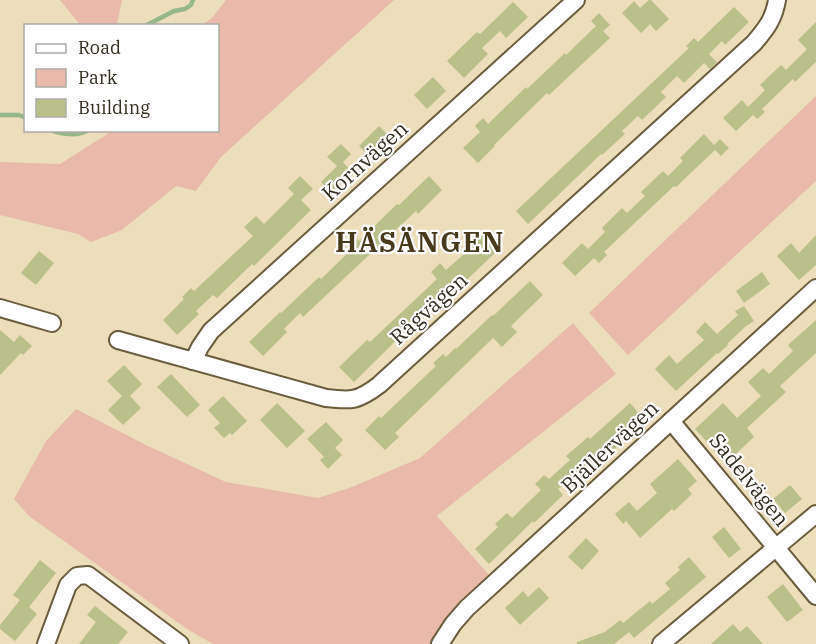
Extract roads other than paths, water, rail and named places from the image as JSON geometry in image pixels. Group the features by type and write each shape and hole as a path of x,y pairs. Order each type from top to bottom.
{"street":[{"name":"Kornvägen","path":"193,361 212,331 576,0"},
{"name":"Rågvägen","path":"118,340 326,398 357,399 369,393 754,44 774,15 777,0"},
{"name":"Bjällervägen","path":"440,644 467,608 816,288"},
{"path":"0,308 52,323"},
{"name":"Sadelvägen","path":"671,421 816,596"},
{"path":"660,644 816,514"},
{"path":"46,644 68,585 77,576 88,575 180,644"}],"waterway":[{"path":"149,24 174,11 185,9 191,5 193,0"},
{"path":"0,115 24,117"},
{"path":"58,132 65,134 84,132"}],"district":[{"name":"HÄSÄNGEN","path":"420,243"}]}
